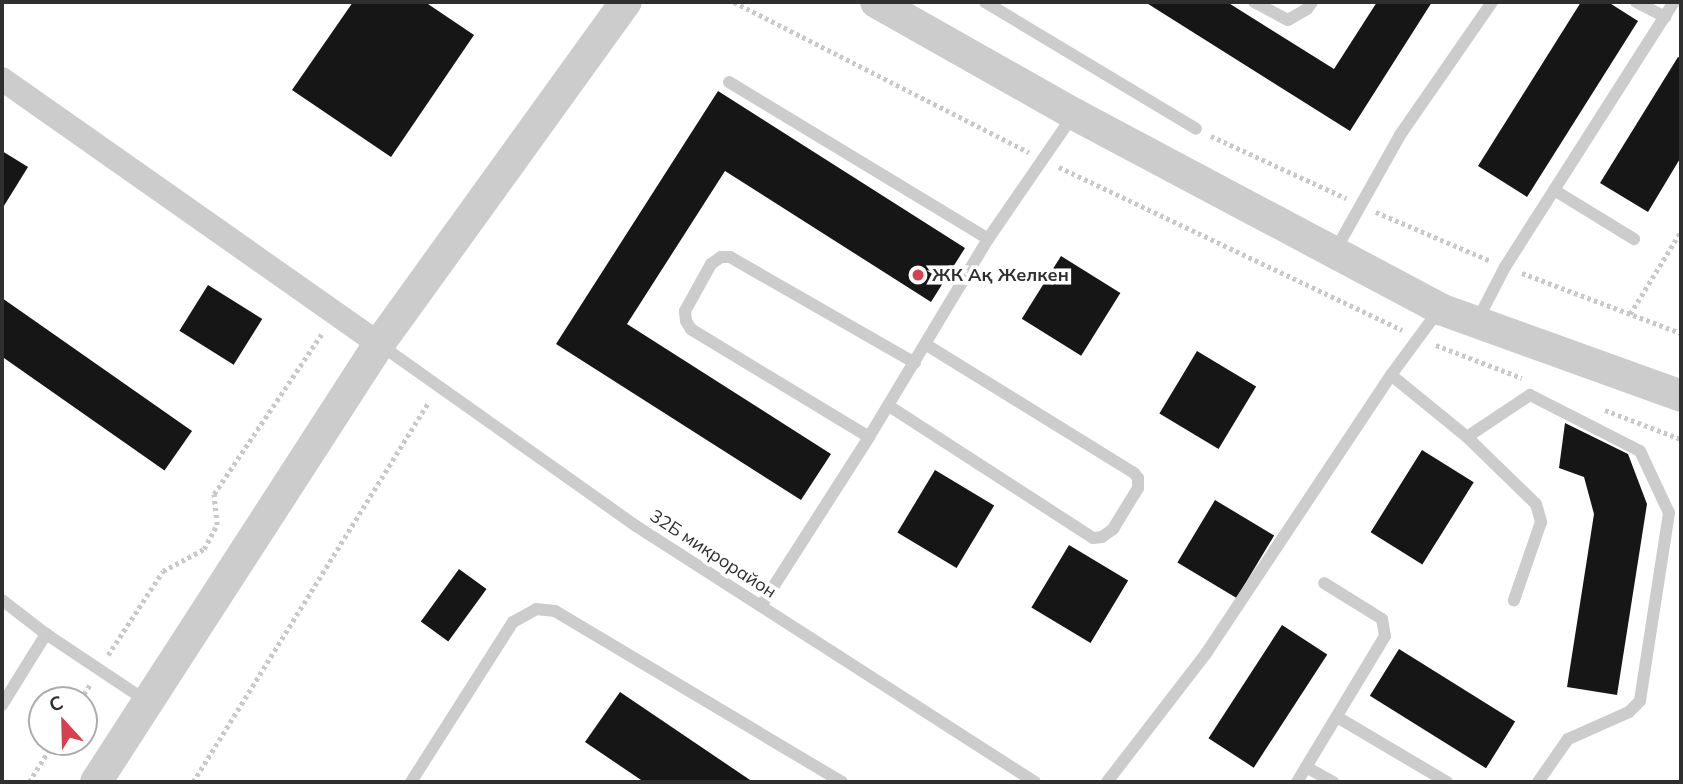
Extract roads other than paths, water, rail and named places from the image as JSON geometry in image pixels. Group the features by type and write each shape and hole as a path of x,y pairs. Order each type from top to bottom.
{"street":[{"path":"96,782 379,344 626,2"},
{"path":"876,2 1074,114 1440,309 1681,396"},
{"path":"2,79 379,344"}],"lane":[{"path":"985,2 1196,129"},
{"path":"1254,2 1289,20 1307,9 1312,2"},
{"path":"1335,251 1400,135 1492,2"},
{"path":"1636,2 1664,17"},
{"path":"1476,323 1505,267 1674,2"},
{"path":"729,82 988,239"},
{"path":"761,606 927,345 988,239 1074,114"},
{"path":"1554,190 1634,239"},
{"path":"869,437 691,329 686,321 685,311 711,264 722,257 730,257 915,363"},
{"path":"1107,782 1207,652 1391,375 1440,309"},
{"name":"32Б микрорайон","path":"379,344 636,526 1035,782"},
{"path":"889,406 1093,538 1109,534 1120,519 1138,488 1138,478 1134,473 927,345"},
{"path":"1391,375 1467,437 1536,504 1541,513 1514,600"},
{"path":"1467,437 1530,396 1640,451 1669,513 1640,701 1629,712 1568,739 1538,782"},
{"path":"1297,782 1385,636 1382,619 1324,583"},
{"path":"2,600 46,634 148,702"},
{"path":"411,782 513,622 536,609 555,611 842,782"},
{"path":"2,705 46,634"},
{"path":"1337,717 1447,782"},
{"path":"1306,767 1333,782"}],"place":[{"name":"ЖК Ақ Желкен","path":"918,275"}]}
